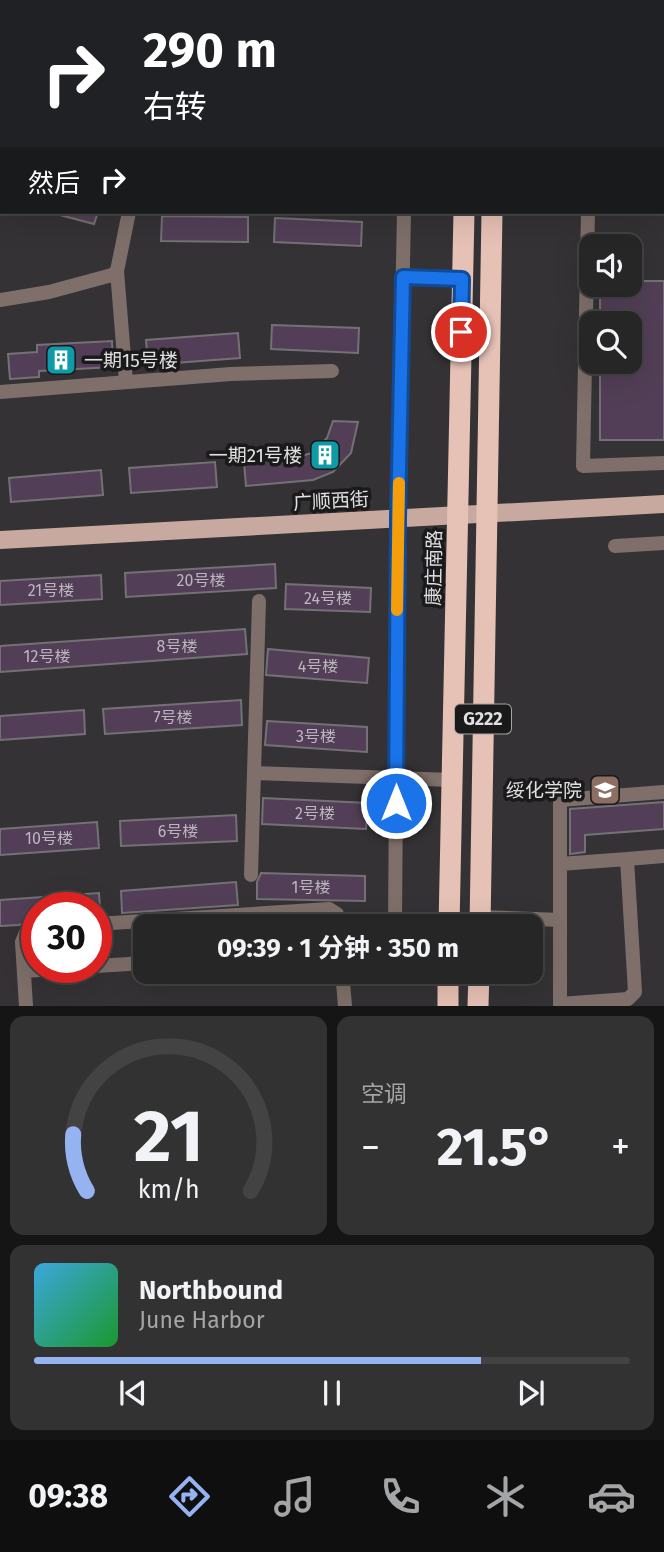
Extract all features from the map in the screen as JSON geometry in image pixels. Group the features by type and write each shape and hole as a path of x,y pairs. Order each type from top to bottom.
{"highway":[{"name":"康庄南路","path":"449,914 464,214"},
{"name":"G222","path":"480,914 492,214"},
{"path":"447,1006 448,984"},
{"path":"478,1006 479,984"}],"main road":[{"name":"广顺西街","path":"0,540 664,504"}],"street":[{"path":"126,383 117,271 129,214"},
{"path":"395,914 398,518 404,214"},
{"path":"589,214 583,466 664,463"},
{"path":"0,300 105,279 117,271"},
{"path":"403,277 462,279"},
{"path":"0,392 231,374 332,371"},
{"path":"615,546 664,543"},
{"path":"251,875 259,601"},
{"path":"254,773 452,780"},
{"path":"627,859 635,992 628,999 560,1005 560,800 664,792"},
{"path":"560,864 664,856"},
{"path":"245,914 328,909 337,914"},
{"path":"543,919 560,920"},
{"path":"112,922 133,921"},
{"path":"543,954 560,954"},
{"path":"112,965 133,964"},
{"path":"25,983 26,1006"},
{"path":"343,984 345,1006"}],"building":[{"path":"60,214 97,214 94,224"},
{"path":"162,216 248,217 248,242 161,241"},
{"path":"275,218 362,222 361,246 274,242"},
{"path":"642,281 664,281 664,440 600,440 600,374 642,374 642,311 600,311 600,297 642,297"},
{"path":"272,325 359,328 358,353 271,349"},
{"path":"238,333 240,358 148,365 146,340"},
{"name":"一期15号楼","path":"112,341 113,367 39,371 39,377 10,379 8,354 37,352 37,345"},
{"name":"一期21号楼","path":"333,421 358,422 351,453 333,472 313,480 246,486 244,462 293,458 312,453 327,438"},
{"path":"215,462 217,487 131,493 129,468"},
{"path":"101,470 103,495 11,502 9,478"},
{"path":"275,564 276,588 126,597 125,573"},
{"path":"101,575 102,599 0,605 0,581"},
{"path":"286,584 371,588 370,612 285,609"},
{"path":"245,629 247,654 0,672 0,646"},
{"path":"268,649 369,658 367,683 266,675"},
{"path":"241,700 242,725 105,734 103,709"},
{"path":"84,710 85,734 0,740 0,716"},
{"path":"267,721 367,727 367,752 265,745"},
{"path":"263,798 368,803 366,829 262,824"},
{"path":"664,802 664,829 585,835 585,852 570,854 570,809"},
{"path":"236,815 237,841 121,846 120,821"},
{"path":"97,822 99,848 0,855 0,829"},
{"path":"261,873 365,876 365,901 257,899 257,882"},
{"path":"236,882 238,905 122,913 121,891"},
{"path":"21,899 21,924 0,926 0,900"}],"slow traffic":[{"path":"397,610 399,483"}],"place":[{"name":"一期15号楼","path":"61,360"},
{"name":"一期21号楼","path":"325,455"},
{"name":"绥化学院","path":"605,790"}],"route":[{"path":"396,803 403,277 462,279 461,332"}]}
